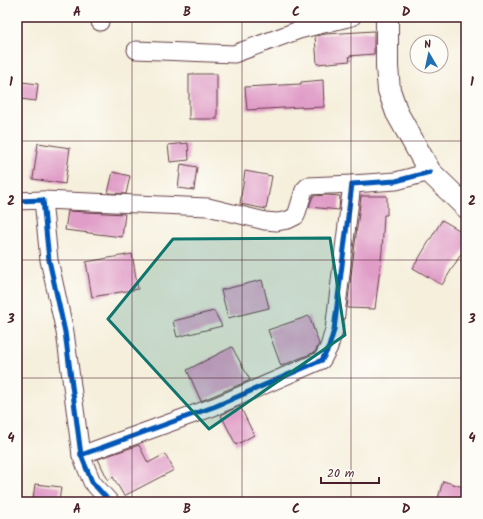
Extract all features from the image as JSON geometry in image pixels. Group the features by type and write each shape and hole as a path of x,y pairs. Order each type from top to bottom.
{"street":[{"path":"136,50 234,54 299,30 352,17"},
{"path":"387,17 387,67 389,90 397,113 430,172 466,207"},
{"path":"17,201 43,200 208,207 265,221 277,222 288,220 296,216 304,190 308,186 396,181 430,172"},
{"path":"81,456 216,406 322,360 329,347 334,330 352,184"},
{"path":"43,200 49,260 65,332 81,456 92,482 110,502"}],"highlighted area":[{"path":"330,238 345,335 209,429 108,319 173,239"}],"building":[{"path":"374,31 374,54 349,56 350,61 317,64 315,36"},
{"path":"189,74 217,74 217,119 189,119"},
{"path":"323,80 324,107 247,110 245,87 301,84 301,82"},
{"path":"22,82 38,84 36,101 20,99"},
{"path":"38,143 70,148 65,184 33,179"},
{"path":"188,143 189,160 170,162 168,145"},
{"path":"181,164 197,167 194,190 178,188"},
{"path":"245,171 272,176 266,209 240,204"},
{"path":"113,172 130,176 126,194 108,193"},
{"path":"313,196 340,196 339,210 309,207"},
{"path":"361,196 387,196 387,215 384,215 382,251 375,309 347,308"},
{"path":"68,211 125,214 122,237 65,230"},
{"path":"442,220 466,234 466,246 442,285 413,268"},
{"path":"132,254 138,289 92,297 86,262"},
{"path":"262,280 269,308 228,318 221,290"},
{"path":"214,311 222,326 177,337 173,321"},
{"path":"309,316 319,344 315,352 281,366 268,330"},
{"path":"232,347 250,380 201,401 187,370"},
{"path":"240,406 254,435 236,445 221,415"},
{"path":"139,445 148,463 165,454 174,470 124,496 113,477 108,480 98,459"},
{"path":"443,481 466,488 466,502 437,502"},
{"path":"35,484 61,487 59,502 33,499"}],"cycle path":[{"path":"81,455 216,406 322,360 329,347 334,330 352,184 396,181 430,172"},
{"path":"17,201 43,200 49,260 65,332 81,455 92,482 110,502"}]}
